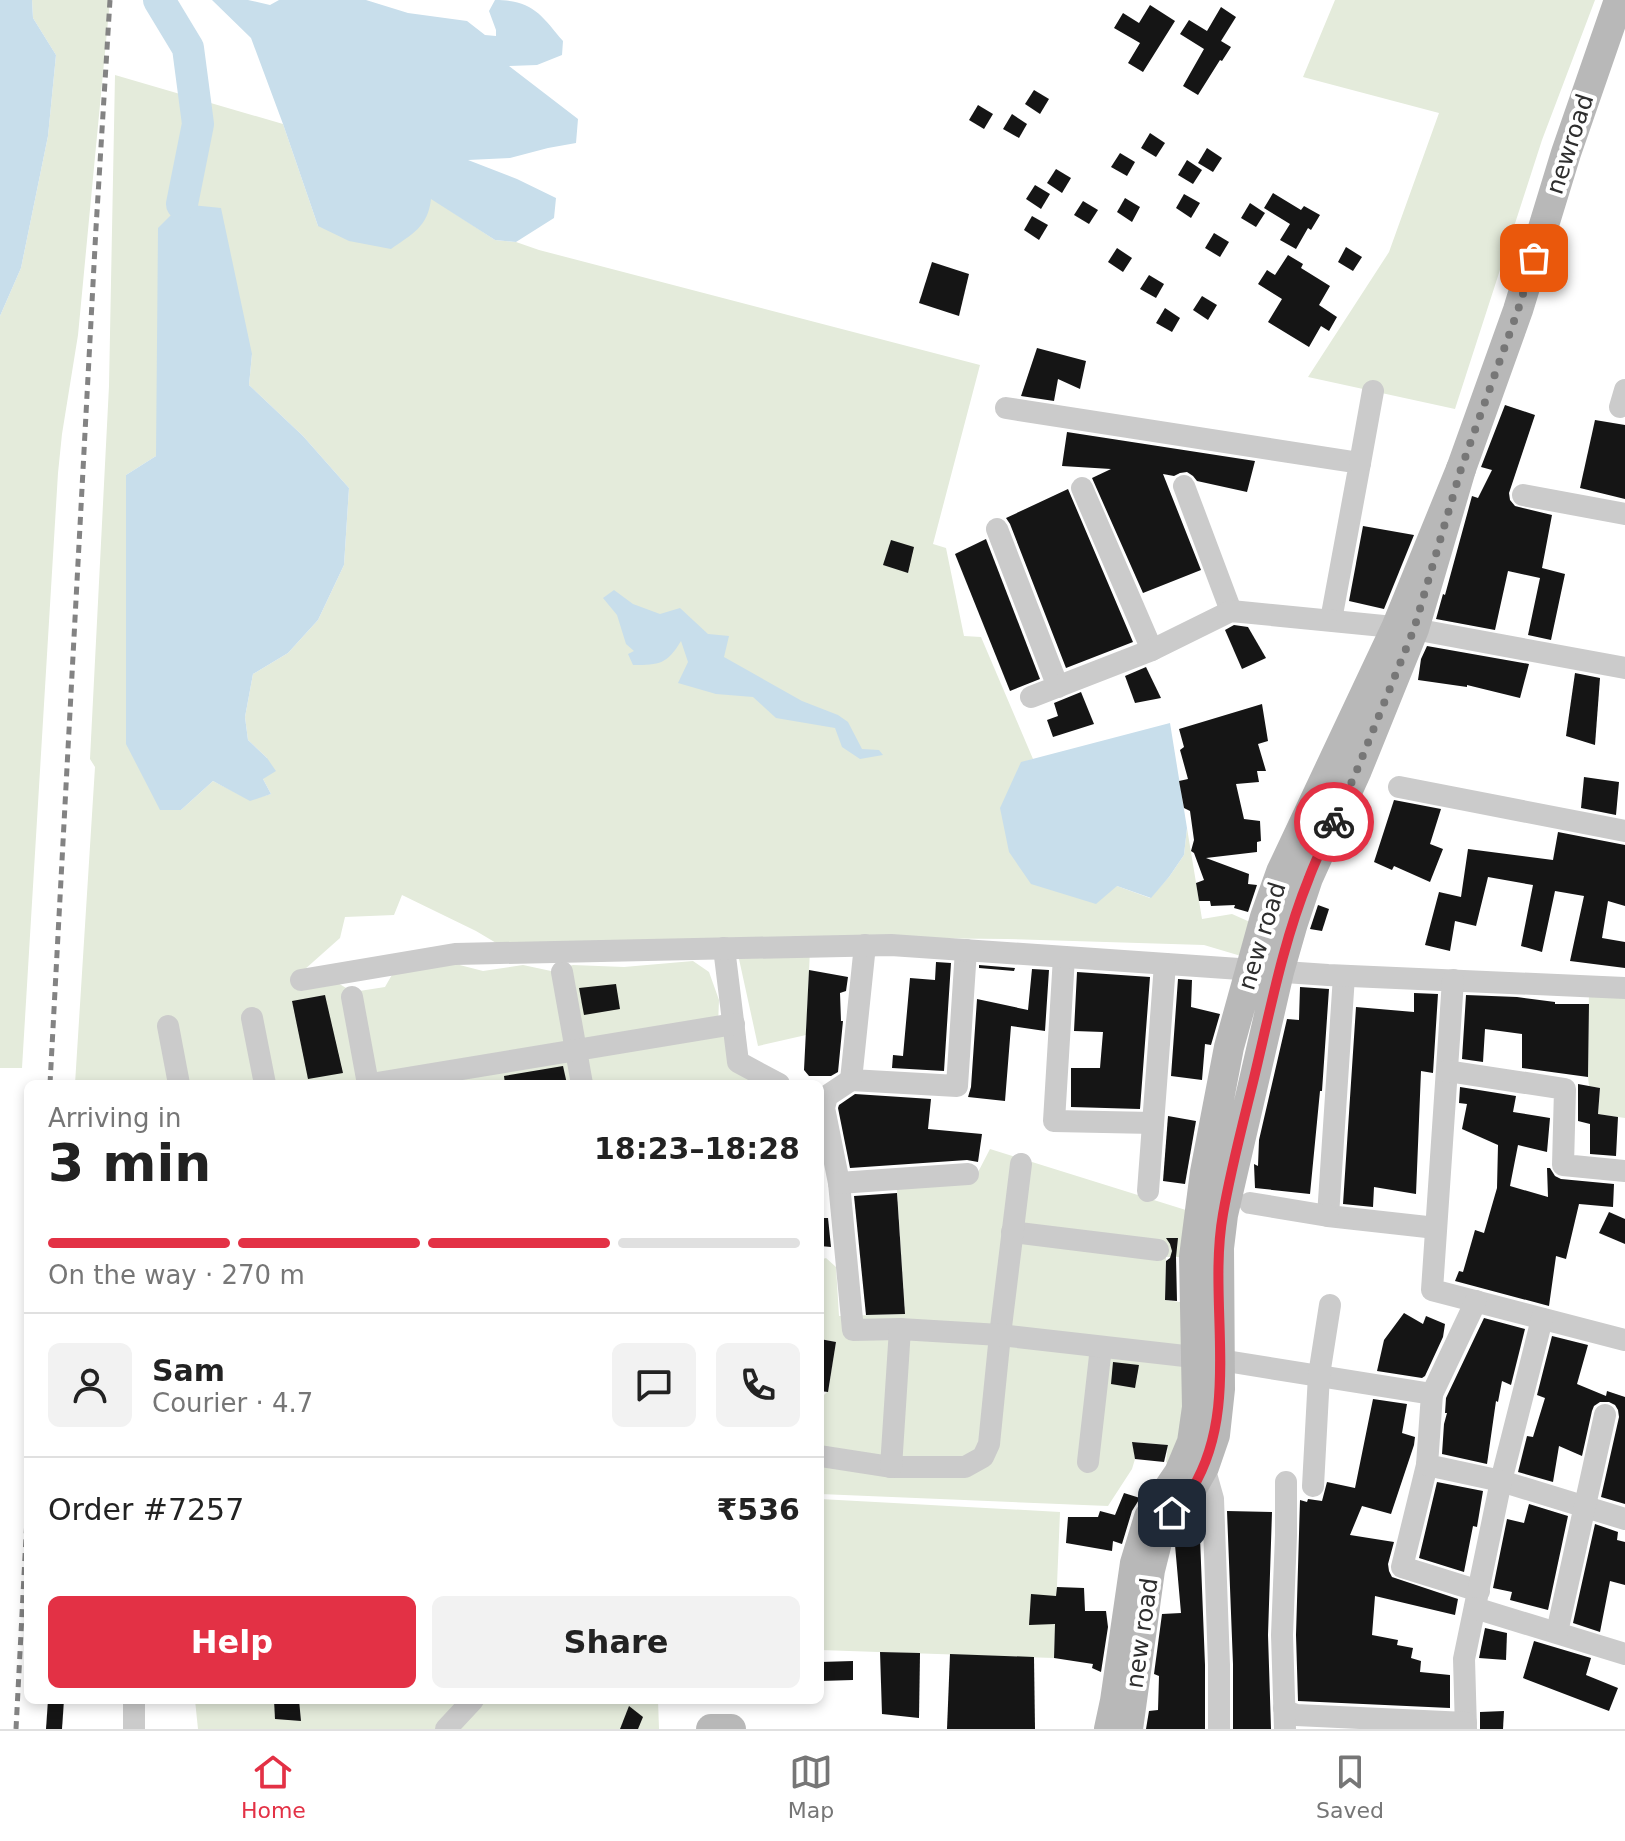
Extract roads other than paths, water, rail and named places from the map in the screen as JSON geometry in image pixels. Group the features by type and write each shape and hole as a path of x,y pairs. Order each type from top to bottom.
{"main road":[{"name":"newroad","path":"1461,469 1518,310 1566,153 1620,7"},
{"name":"new road","path":"1109,1729 1135,1563 1149,1517 1179,1473 1194,1462 1215,1435 1220,1389 1208,1359 1194,1257 1205,1172 1229,1047 1265,971 1265,917 1281,872 1405,628 1461,469"},
{"name":"new road","path":"1128,1729 1150,1570 1160,1530 1190,1492 1194,1462"},
{"path":"711,1729 731,1729"}],"street":[{"path":"1331,620 1373,391"},
{"path":"1006,408 1360,463"},
{"path":"1184,486 1231,611"},
{"path":"1082,488 1152,650"},
{"path":"1523,495 1625,514"},
{"path":"997,529 1058,687"},
{"path":"1031,697 1152,650 1231,611 1405,628 1625,668"},
{"path":"1399,787 1625,831"},
{"path":"851,1080 865,945"},
{"path":"301,980 455,954 891,945 1344,976 1625,988"},
{"path":"724,948 738,1062 772,1080"},
{"path":"824,1103 827,1096 851,1080 957,1086 966,950"},
{"path":"1064,957 1054,1121 1153,1123"},
{"path":"1148,1191 1165,964"},
{"path":"562,972 581,1080"},
{"path":"1328,1216 1344,976"},
{"path":"1453,980 1432,1290 1625,1340"},
{"path":"352,997 368,1080"},
{"path":"252,1018 264,1080"},
{"path":"393,1080 734,1024"},
{"path":"168,1026 178,1080"},
{"path":"1447,1071 1565,1089 1563,1165 1625,1171"},
{"path":"824,1116 839,1183 853,1330 900,1329 1000,1335 1208,1359 1432,1394"},
{"path":"824,1457 891,1467 965,1467 983,1457 989,1444 1021,1164"},
{"path":"839,1183 968,1174"},
{"path":"1250,1203 1328,1216 1436,1228"},
{"path":"1012,1232 1158,1250"},
{"path":"1476,1301 1432,1394 1427,1465 1402,1567 1557,1632 1625,1654"},
{"path":"1313,1486 1319,1375 1330,1305"},
{"path":"1284,1718 1286,1711 1296,1715 1466,1726 1464,1659 1501,1481 1542,1319"},
{"path":"891,1467 900,1329"},
{"path":"1088,1462 1101,1347"},
{"path":"1557,1632 1605,1415"},
{"path":"1194,1462 1213,1499 1219,1729"},
{"path":"1427,1465 1501,1481 1625,1519"},
{"path":"1284,1718 1282,1635 1286,1482"},
{"path":"134,1704 134,1729"},
{"path":"446,1729 469,1704"}],"water":[{"path":"0,0 32,0 33,18 56,55 48,136 21,268 0,316"},
{"path":"212,0 248,0 270,5 279,0 366,0 408,13 467,21 485,35 496,36 489,11 495,0 519,3 535,11 563,41 562,55 537,65 509,66 578,119 576,143 510,158 468,160 556,198 554,218 516,242 495,240 431,199 423,223 391,249 349,241 318,226 251,38"},
{"path":"182,204 221,208 252,354 249,385 303,436 349,488 344,565 318,620 288,653 253,674 245,717 248,740 276,771 263,779 271,794 250,801 213,781 181,810 160,810 126,744 126,475 156,456 158,228"},
{"path":"614,590 633,604 660,614 680,608 708,634 729,636 724,657 802,701 838,715 848,722 862,749 879,750 883,755 860,759 842,747 835,728 776,718 753,697 716,694 678,683 688,662 681,641 662,662 633,665 628,654 634,651 626,644 617,615 603,598"},
{"path":"1170,723 1187,828 1184,855 1151,898 1117,886 1096,904 1031,884 1009,852 1000,808 1021,762"}],"waterway":[{"path":"159,0 188,48 198,124 182,204"}],"railway":[{"path":"50,1080 110,0"},
{"path":"16,1729 24,1576"}]}
